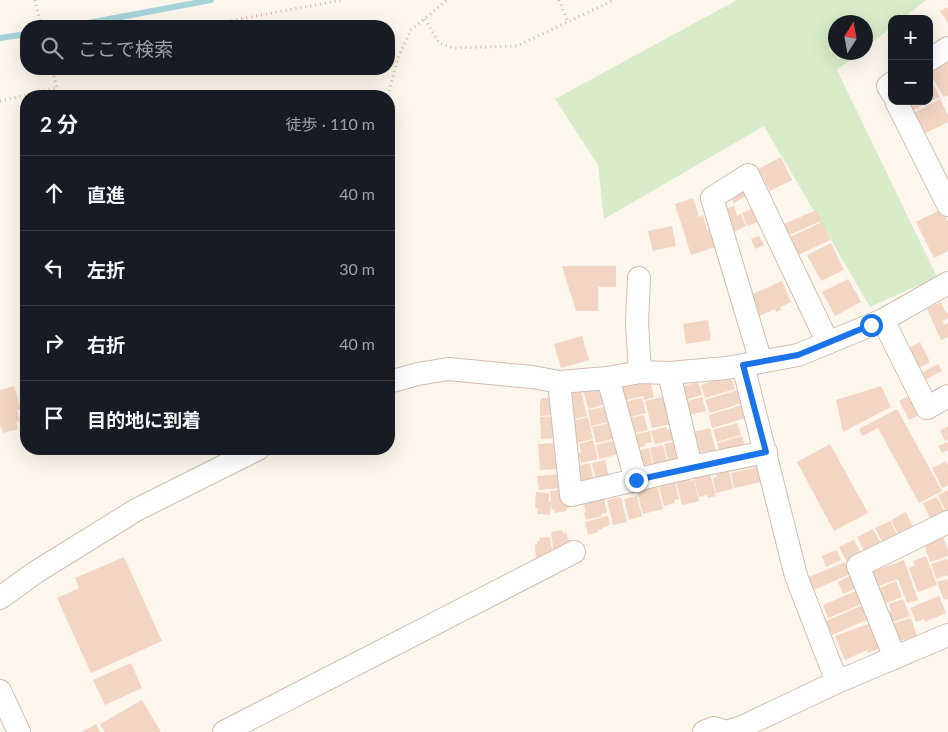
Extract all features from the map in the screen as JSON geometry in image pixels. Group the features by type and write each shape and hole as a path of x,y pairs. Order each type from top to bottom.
{"street":[{"path":"933,57 948,48"},
{"path":"898,105 945,191"},
{"path":"828,343 748,175 712,198 752,363 766,452 796,576 837,682"},
{"path":"639,278 637,323 640,372"},
{"path":"395,380 448,369 559,382 608,378 640,372 668,373 726,368 798,355 882,320 948,283"},
{"path":"882,320 927,408 948,396"},
{"path":"668,373 691,468"},
{"path":"608,378 636,480"},
{"path":"559,382 571,495 766,452"},
{"path":"0,598 36,572 136,510 246,455"},
{"path":"895,658 858,566 947,527"},
{"path":"224,732 574,552"},
{"path":"704,732 714,728 727,732 743,729 837,682 948,635"},
{"path":"0,691 19,732"}],"path":[{"path":"35,0 39,20"},
{"path":"234,20 342,0"},
{"path":"395,68 411,30 447,0"},
{"path":"558,0 568,23"},
{"path":"425,19 439,43 453,48 517,46 614,0"},
{"path":"48,90 57,88 54,75"},
{"path":"390,90 393,75"},
{"path":"0,101 20,96"}],"green space":[{"path":"737,0 926,0 907,15 888,15 888,30 873,42 873,15 828,15 828,60 850,60 837,70 937,277 870,307 764,126 604,219 598,165 555,99"}],"building":[{"path":"948,7 948,23 940,11"},
{"path":"948,61 948,95 944,97 933,79 933,70"},
{"path":"933,84 940,97 933,100"},
{"path":"940,99 948,115 948,122 922,135 911,114 928,105 933,105 933,103"},
{"path":"906,105 924,105 910,112"},
{"path":"781,157 792,180 770,191 758,169"},
{"path":"742,187 747,195 734,203 730,195"},
{"path":"693,198 699,217 703,215 707,230 714,228 719,246 691,255 675,204"},
{"path":"734,206 737,216 741,214 746,226 731,233 723,210"},
{"path":"757,207 763,220 747,226 742,213"},
{"path":"942,209 948,222 948,251 934,258 916,222"},
{"path":"816,210 821,221 787,236 782,225"},
{"path":"822,222 830,240 796,256 788,238"},
{"path":"672,226 676,246 653,251 648,231"},
{"path":"759,236 764,245 755,249 751,239"},
{"path":"831,243 844,270 821,281 807,255"},
{"path":"562,266 616,266 616,287 598,287 598,311 576,311"},
{"path":"848,279 861,302 835,316 822,292"},
{"path":"782,281 791,302 780,307 781,310 776,312 775,309 757,317 750,295"},
{"path":"941,302 946,313 948,312 948,318 943,321 944,325 948,323 948,337 941,340 927,309"},
{"path":"708,320 711,340 686,344 683,324"},
{"path":"582,336 589,360 561,368 554,344"},
{"path":"920,342 930,362 919,368 908,348"},
{"path":"938,364 942,371 925,380 921,373"},
{"path":"732,380 735,389 705,398 701,385 713,381"},
{"path":"650,381 654,397 644,400 643,396 623,401 620,385"},
{"path":"698,382 702,395 685,400 681,387"},
{"path":"14,386 20,406 20,409 17,410 20,421 16,422 18,429 3,433 0,424 0,390"},
{"path":"881,386 891,407 843,432 836,400"},
{"path":"603,388 606,404 588,409 583,390"},
{"path":"741,389 745,402 710,413 705,400"},
{"path":"581,391 587,416 575,419 569,394"},
{"path":"913,394 923,413 909,420 899,401"},
{"path":"666,396 672,424 652,428 645,401"},
{"path":"702,397 706,411 688,415 684,402"},
{"path":"541,398 552,398 555,415 540,416"},
{"path":"642,398 646,413 627,418 624,402"},
{"path":"745,404 749,417 712,428 709,415"},
{"path":"604,407 608,422 591,426 588,410"},
{"path":"897,409 942,491 919,503 878,428 862,436 859,429"},
{"path":"644,415 648,430 631,434 627,419"},
{"path":"557,416 559,438 541,439 540,417"},
{"path":"588,417 593,439 576,443 571,421"},
{"path":"612,422 616,438 596,443 592,427"},
{"path":"737,423 741,435 717,442 713,430"},
{"path":"948,426 948,439 945,441 940,431"},
{"path":"667,427 667,430 672,428 674,440 655,444 651,431"},
{"path":"710,428 717,455 710,456 708,451 698,453 693,432"},
{"path":"650,431 652,442 634,449 633,435"},
{"path":"742,436 746,450 721,457 717,443"},
{"path":"593,440 598,459 581,463 578,453 581,452 579,444"},
{"path":"616,440 620,454 599,459 596,445"},
{"path":"678,441 683,463 669,463 664,444"},
{"path":"948,442 948,450 942,453 938,446"},
{"path":"557,443 559,469 540,470 538,444"},
{"path":"830,444 868,513 834,531 797,462"},
{"path":"663,445 668,466 654,469 650,448"},
{"path":"649,448 654,472 642,475 634,451"},
{"path":"605,460 610,482 597,484 592,463"},
{"path":"946,461 948,466 948,485 942,488 932,468"},
{"path":"590,463 595,486 582,489 577,466"},
{"path":"758,467 761,482 734,488 731,473"},
{"path":"729,471 733,489 716,493 713,478 717,477 716,474"},
{"path":"560,474 561,488 539,490 537,476"},
{"path":"710,474 716,496 708,498 707,495 699,497 694,478"},
{"path":"689,478 690,481 694,480 699,501 682,505 676,482"},
{"path":"675,482 679,499 674,500 675,503 664,506 659,486"},
{"path":"657,486 663,509 643,514 637,491"},
{"path":"566,489 569,508 566,509 567,511 554,513 550,491"},
{"path":"948,490 948,511 946,512 938,495"},
{"path":"536,492 549,493 549,502 551,502 550,515 537,514 538,508 535,508"},
{"path":"637,496 642,516 629,520 624,499"},
{"path":"621,497 627,522 613,525 607,500"},
{"path":"937,497 947,516 932,523 923,503"},
{"path":"604,499 607,513 586,520 584,503"},
{"path":"906,512 915,530 902,541 891,520"},
{"path":"608,516 610,524 608,526 588,535 585,522"},
{"path":"890,521 900,540 885,547 875,528"},
{"path":"873,529 884,549 867,557 857,537"},
{"path":"562,530 563,533 567,533 572,547 554,554 551,532"},
{"path":"550,537 553,556 536,560 535,545 537,541 540,541 539,538"},
{"path":"943,537 948,550 948,556 930,562 924,544"},
{"path":"854,540 864,559 849,566 839,547"},
{"path":"837,550 841,560 826,567 822,556"},
{"path":"926,556 937,585 918,592 909,568 915,565 913,561"},
{"path":"124,557 162,641 91,673 57,598 79,588 75,578"},
{"path":"904,560 918,600 907,603 898,579 876,587 871,572"},
{"path":"948,560 948,575 936,579 931,564"},
{"path":"845,562 850,574 814,590 809,577"},
{"path":"853,574 858,587 843,594 838,582"},
{"path":"948,579 948,599 944,600 937,582"},
{"path":"896,581 902,597 884,604 878,589"},
{"path":"858,590 864,603 828,618 823,605"},
{"path":"939,596 946,613 925,622 924,619 916,622 910,608"},
{"path":"903,599 910,616 890,623 886,612 891,611 889,604"},
{"path":"863,605 869,619 832,635 826,621"},
{"path":"911,618 917,636 898,642 889,625"},
{"path":"871,623 882,647 868,653 867,650 845,660 835,636"},
{"path":"131,663 142,688 105,705 93,680"},
{"path":"142,700 161,732 105,732 100,724"},
{"path":"96,724 100,732 82,732"}],"waterway":[{"path":"104,20 211,0"},
{"path":"0,38 20,35"}],"route":[{"path":"636,480 766,452 743,365 798,355 871,325"}]}
